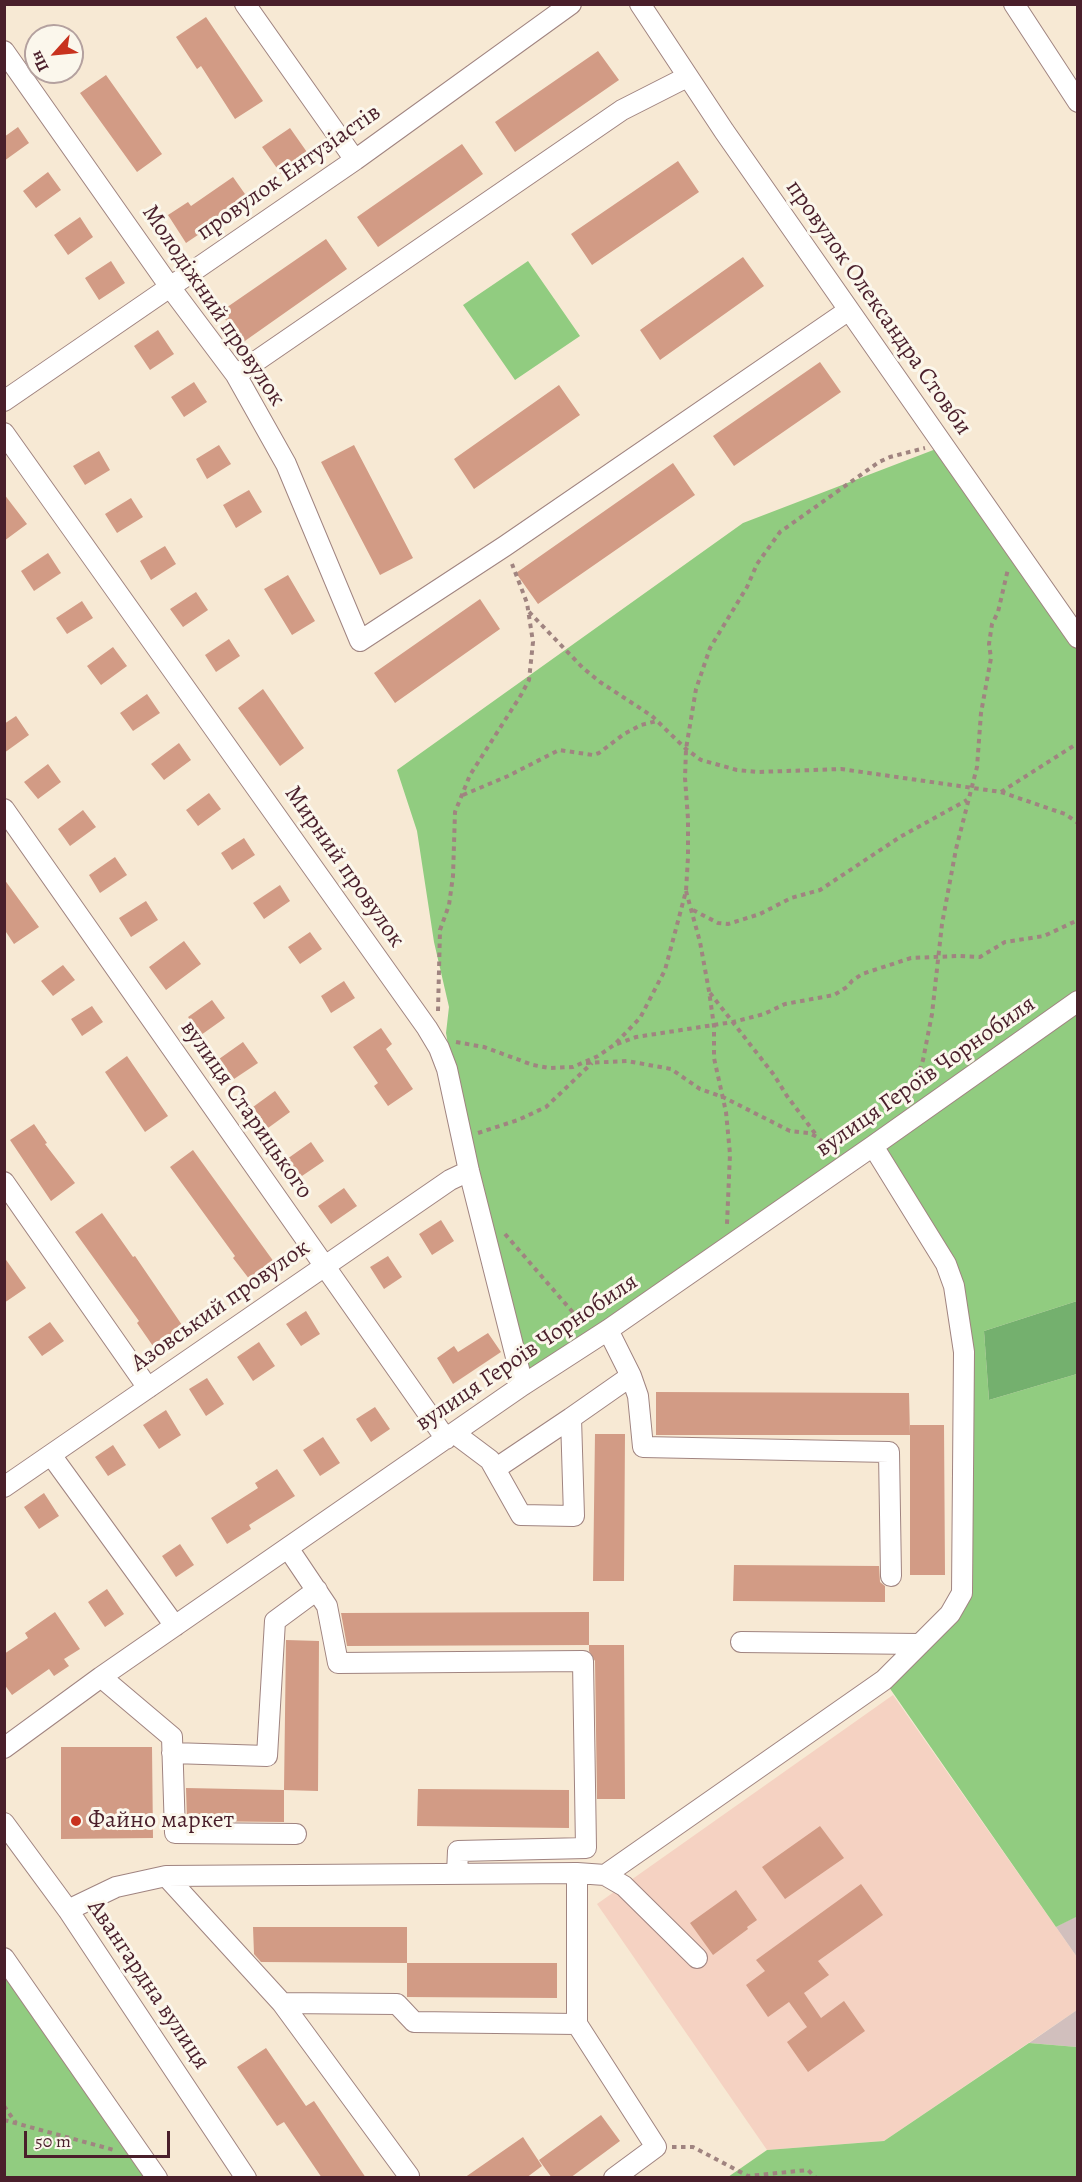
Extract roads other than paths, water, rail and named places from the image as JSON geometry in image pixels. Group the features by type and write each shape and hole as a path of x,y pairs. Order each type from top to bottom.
{"street":[{"path":"245,4 356,159"},
{"name":"провулок Ентузіастів","path":"4,401 356,159 571,4"},
{"name":"провулок Олександра Стовби","path":"640,4 687,77 1077,638"},
{"path":"1014,4 1077,102"},
{"name":"Молодіжний провулок","path":"4,51 170,287 236,375 286,464 360,641 505,546 849,310"},
{"path":"236,375 622,110 687,77"},
{"name":"Мирний провулок","path":"4,433 434,1038 447,1069 469,1171 523,1385"},
{"name":"вулиця Старицького","path":"4,809 324,1266 450,1436 490,1460 521,1515 574,1516 571,1419"},
{"name":"вулиця Героїв Чорнобиля","path":"4,1748 101,1677 523,1385 602,1334 846,1166 1077,1001"},
{"path":"605,1875 884,1680 950,1614 962,1593 964,1352 954,1286 946,1264 873,1146"},
{"name":"Азовський провулок","path":"4,1487 450,1180 469,1171"},
{"path":"4,1182 148,1388"},
{"path":"602,1334 632,1376 638,1396 643,1447 889,1452 891,1576"},
{"path":"495,1469 632,1376"},
{"path":"51,1455 175,1626"},
{"path":"288,1548 327,1606 338,1664 583,1662 586,1848 458,1851 457,1874"},
{"path":"172,1753 267,1756 275,1621 317,1590"},
{"path":"741,1642 920,1644"},
{"path":"101,1677 172,1737 175,1833 296,1834"},
{"name":"Авангардна вулиця","path":"4,1823 68,1910 246,2178"},
{"path":"577,1873 577,2024 656,2147 614,2178"},
{"path":"68,1910 116,1887 166,1876 577,1873 605,1875 624,1886 697,1958"},
{"path":"166,1876 282,2003 409,2176"},
{"path":"4,1958 157,2178"},
{"path":"282,2003 397,2004 414,2022 577,2024"}],"place":[{"name":"Файно маркет","path":"76,1821"}]}
